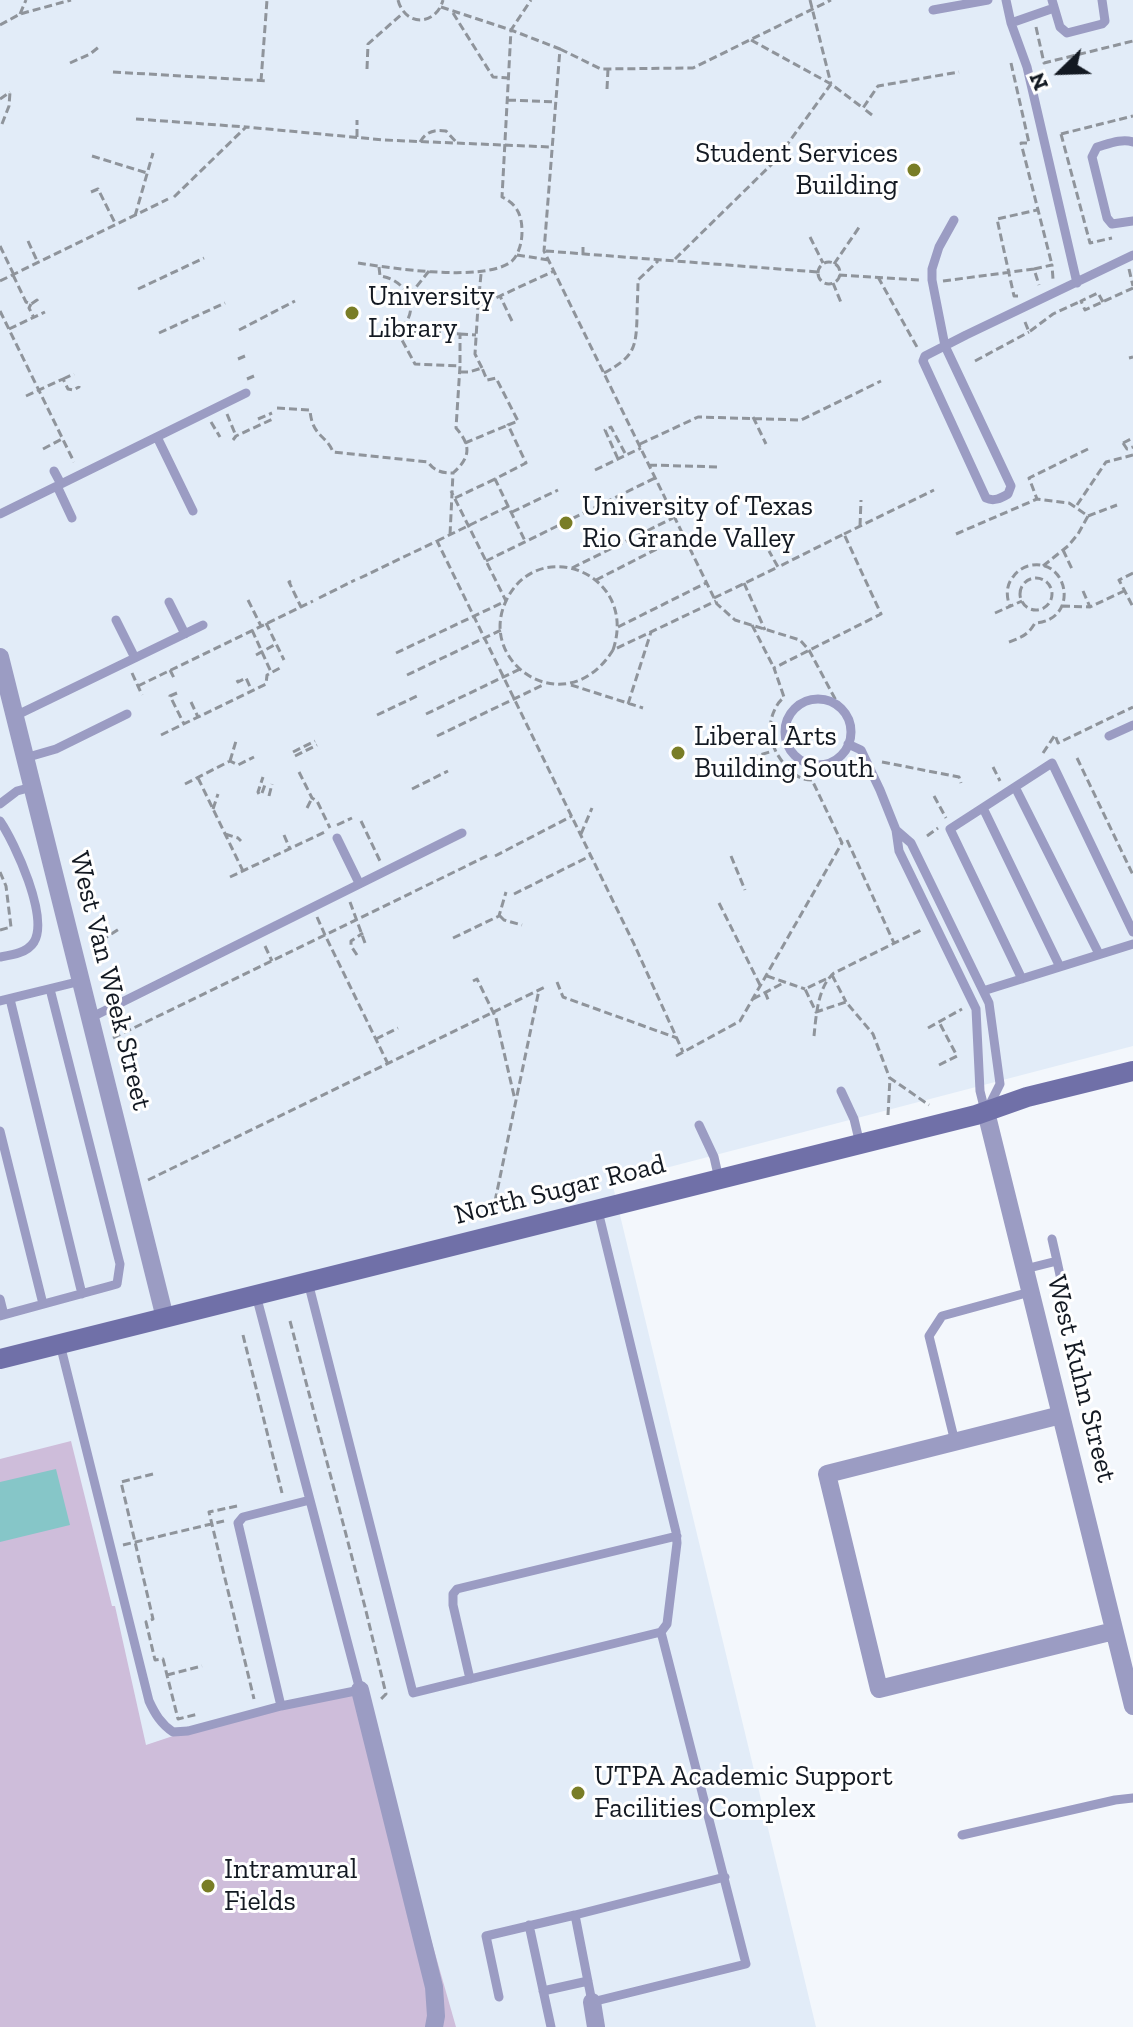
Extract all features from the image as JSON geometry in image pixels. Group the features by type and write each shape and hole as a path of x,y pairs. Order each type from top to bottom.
{"street":[{"name":"West Van Week Street","path":"0,659 165,1318"},
{"name":"North Sugar Road","path":"0,1359 986,1112 1027,1097 1133,1071"},
{"name":"West Kuhn Street","path":"986,1112 1133,1706"},
{"path":"1061,1415 827,1474 879,1689 1114,1631"},
{"path":"360,1690 434,1987 434,2027"},
{"path":"592,2002 596,2027"}],"lane":[{"path":"933,10 988,0"},
{"path":"1006,0 1027,67 1077,283"},
{"path":"1011,23 1053,4 1060,27 1067,33 1102,24 1105,21 1102,0"},
{"path":"1133,142 1129,140 1097,147 1092,157 1107,218 1112,224 1133,221"},
{"path":"954,220 939,247 932,280 945,346 1011,486 1008,494 994,500 986,498 923,361 925,356 945,346 1077,283 1133,255"},
{"path":"0,514 246,393"},
{"path":"157,437 193,511"},
{"path":"54,471 72,518"},
{"path":"169,602 185,634"},
{"path":"116,620 135,658"},
{"path":"15,716 203,625"},
{"path":"809,700 831,702 840,708 849,722 851,733 848,744 833,761 813,765 802,761 793,754 785,737 788,717 794,708 809,700"},
{"path":"25,758 56,749 127,714"},
{"path":"1109,736 1133,725"},
{"path":"848,744 861,750 896,830 899,851 976,1009 980,1091 986,1112"},
{"path":"1022,979 950,829 1052,763 1133,932"},
{"path":"0,804 17,791 32,787"},
{"path":"1015,787 1099,954"},
{"path":"983,808 1060,967"},
{"path":"0,821 26,872 38,930 26,950 0,957"},
{"path":"896,830 911,843 990,1009 1000,1084 986,1112"},
{"path":"334,833 359,883"},
{"path":"90,1018 462,833"},
{"path":"983,991 1133,944"},
{"path":"81,981 5,1000 82,1294"},
{"path":"0,1299 2,1316 117,1284 120,1264 50,989"},
{"path":"976,1009 990,1009"},
{"path":"841,1091 854,1119 860,1144"},
{"path":"699,1125 714,1157 719,1179"},
{"path":"0,1131 43,1304"},
{"path":"308,1282 413,1693 661,1632 667,1624 677,1536 597,1210"},
{"path":"1052,1239 1063,1289"},
{"path":"1025,1269 1057,1261"},
{"path":"955,1442 929,1336 942,1316 1030,1292"},
{"path":"60,1344 149,1701 163,1725 173,1732 188,1731 281,1706 360,1690 256,1295"},
{"path":"281,1706 238,1523 243,1517 310,1500"},
{"path":"470,1679 453,1605 453,1594 457,1589 677,1536"},
{"path":"575,1915 592,2002 746,1964 661,1632"},
{"path":"962,1835 1133,1798"},
{"path":"499,1997 486,1936 725,1877"},
{"path":"529,1925 551,2027"},
{"path":"543,1991 588,1981"}],"path":[{"path":"20,14 26,0"},
{"path":"0,25 20,14 71,0"},
{"path":"261,81 267,0"},
{"path":"398,0 403,13 416,20 431,18 443,0"},
{"path":"358,263 466,273 498,268 513,260 521,246 522,230 519,213 512,202 502,197 511,30 531,0"},
{"path":"810,0 831,84"},
{"path":"441,7 511,30 601,69 693,68 831,0"},
{"path":"452,11 493,77 509,78"},
{"path":"367,69 368,44 403,13"},
{"path":"1035,26 1044,63 1133,41"},
{"path":"751,40 831,84 872,115"},
{"path":"70,63 100,46"},
{"path":"560,49 544,251 717,604 735,620 800,640 809,650 840,708"},
{"path":"1008,56 1029,143 1021,143 1052,265 1052,282"},
{"path":"607,89 608,69"},
{"path":"113,72 268,81"},
{"path":"863,108 878,86 959,72"},
{"path":"674,260 776,160 831,84"},
{"path":"0,99 10,92 9,106 2,124"},
{"path":"508,100 556,102"},
{"path":"1049,137 1133,116"},
{"path":"136,119 420,142 551,147"},
{"path":"357,120 357,137"},
{"path":"174,197 246,127"},
{"path":"420,142 430,132 438,130 446,131 457,143"},
{"path":"1061,134 1090,243 1123,235"},
{"path":"135,216 153,153"},
{"path":"92,156 147,173"},
{"path":"91,192 98,189 116,225"},
{"path":"0,281 168,199"},
{"path":"1023,297 1014,296 997,219 1038,210"},
{"path":"834,264 860,226"},
{"path":"810,237 823,263"},
{"path":"28,241 38,263"},
{"path":"583,245 583,255"},
{"path":"0,246 26,302 31,304"},
{"path":"544,251 818,272"},
{"path":"516,255 549,260"},
{"path":"138,289 204,258"},
{"path":"604,373 629,356 637,340 638,280 659,259"},
{"path":"829,262 839,268 839,275 833,283 821,281 818,272 823,263 829,262"},
{"path":"943,281 1052,265"},
{"path":"379,267 380,276 397,281 409,296 407,322 397,331"},
{"path":"1034,269 1040,288"},
{"path":"1081,301 1085,310 1133,287 1129,269"},
{"path":"409,296 430,271"},
{"path":"478,306 554,271"},
{"path":"465,443 518,421 496,378 487,380 475,354 481,272"},
{"path":"839,275 921,280"},
{"path":"878,277 917,349"},
{"path":"833,283 842,305"},
{"path":"975,361 1029,332 1053,314 1098,293 1103,302"},
{"path":"500,296 512,321"},
{"path":"239,330 295,301"},
{"path":"34,318 29,308 38,302"},
{"path":"159,333 225,303"},
{"path":"0,311 77,468"},
{"path":"0,330 45,312"},
{"path":"1024,319 1029,332"},
{"path":"397,331 476,335"},
{"path":"397,331 415,364 460,366"},
{"path":"450,535 453,473 466,460 468,449 456,428 460,334"},
{"path":"238,359 245,356"},
{"path":"460,372 482,368"},
{"path":"26,396 74,374"},
{"path":"247,379 254,376"},
{"path":"63,379 68,389 79,386"},
{"path":"595,470 698,417 801,420 881,381"},
{"path":"277,408 310,410 313,426 333,452 428,462 441,473 453,473"},
{"path":"258,419 272,413"},
{"path":"227,414 235,438 275,418"},
{"path":"753,417 766,444"},
{"path":"211,422 220,437"},
{"path":"455,498 526,463 508,425"},
{"path":"618,459 605,430 611,427 626,455"},
{"path":"1133,438 1123,443 1127,449 1133,447"},
{"path":"43,449 62,439"},
{"path":"1037,499 1029,478 1088,449"},
{"path":"1076,506 1106,462 1133,455"},
{"path":"649,465 720,467"},
{"path":"486,561 656,478"},
{"path":"495,479 525,541"},
{"path":"451,490 506,601"},
{"path":"512,512 558,490"},
{"path":"613,650 934,490"},
{"path":"956,534 1037,499 1069,503 1088,516"},
{"path":"860,526 861,500"},
{"path":"1037,578 1041,566 1063,550 1078,534 1088,516 1117,505"},
{"path":"319,598 509,506"},
{"path":"572,568 674,517"},
{"path":"774,668 881,614 844,534"},
{"path":"596,580 684,535"},
{"path":"437,541 592,855 683,1052"},
{"path":"1063,550 1072,569"},
{"path":"769,551 778,567"},
{"path":"1009,642 1024,637 1035,623 1047,621 1061,608 1065,595 1062,579 1041,566 1025,567 1012,577 1007,593 1010,606"},
{"path":"569,684 583,680 605,663 613,650 618,627 616,612 611,598 596,580 582,571 553,567 533,573 517,584 506,601 501,630 507,652 530,677 546,683 569,684 643,708"},
{"path":"1133,573 1119,580 1133,607"},
{"path":"1037,578 1050,588 1049,602 1042,609 1029,609 1020,594 1025,582 1037,578"},
{"path":"291,581 300,609"},
{"path":"618,627 706,583"},
{"path":"744,583 765,630"},
{"path":"1083,591 1090,607"},
{"path":"1049,602 1061,608 1090,607 1124,591"},
{"path":"248,600 261,626"},
{"path":"138,686 313,601"},
{"path":"396,653 506,601"},
{"path":"995,613 1022,601"},
{"path":"281,616 284,622"},
{"path":"266,623 284,660"},
{"path":"676,1056 740,1021 842,843 812,780 798,777 774,751 770,730 776,706 784,697 774,668 752,625"},
{"path":"252,630 271,672"},
{"path":"407,675 501,630"},
{"path":"628,704 651,632"},
{"path":"256,655 276,644"},
{"path":"161,735 266,684 266,677 280,668"},
{"path":"130,669 142,695"},
{"path":"426,714 521,669"},
{"path":"170,670 174,678"},
{"path":"237,680 246,678 252,691"},
{"path":"437,736 546,683"},
{"path":"177,693 170,696 184,724"},
{"path":"377,715 417,696"},
{"path":"191,702 198,717"},
{"path":"1055,735 1058,743 1133,707"},
{"path":"185,784 230,761 236,741"},
{"path":"294,754 316,743"},
{"path":"750,758 774,751"},
{"path":"230,761 238,765 254,757"},
{"path":"1077,758 1133,875"},
{"path":"882,762 959,777 961,783"},
{"path":"412,789 448,771"},
{"path":"299,772 302,785 317,801 334,833"},
{"path":"263,777 258,792 261,793 266,782"},
{"path":"198,778 243,871"},
{"path":"269,796 272,784"},
{"path":"213,809 218,794"},
{"path":"927,836 948,821 934,796"},
{"path":"307,808 312,798"},
{"path":"581,834 592,808"},
{"path":"218,819 225,816"},
{"path":"495,856 572,816"},
{"path":"230,877 290,849 334,833 352,818"},
{"path":"361,821 381,864"},
{"path":"225,834 241,841"},
{"path":"284,835 290,849"},
{"path":"847,840 894,943"},
{"path":"113,1038 489,855"},
{"path":"514,894 592,855"},
{"path":"731,856 745,890"},
{"path":"0,872 6,886 11,927 0,930"},
{"path":"453,938 499,916 506,892"},
{"path":"349,896 365,943"},
{"path":"719,903 760,985"},
{"path":"311,907 388,1064"},
{"path":"499,916 522,925"},
{"path":"766,975 805,989 926,928"},
{"path":"91,947 119,929"},
{"path":"357,955 351,941 363,933"},
{"path":"262,939 272,961"},
{"path":"832,975 846,1002 873,1034 890,1079 888,1115"},
{"path":"473,981 477,979 493,1012 515,1103"},
{"path":"814,1036 816,1012 826,979"},
{"path":"557,982 563,997 677,1038"},
{"path":"753,999 785,982"},
{"path":"145,1182 545,987"},
{"path":"805,989 816,1012"},
{"path":"496,1213 494,1206 539,990"},
{"path":"765,992 769,1002"},
{"path":"816,1012 846,1002"},
{"path":"928,1028 962,1009 965,1014"},
{"path":"939,1022 957,1056 939,1065"},
{"path":"376,1039 398,1028"},
{"path":"890,1079 929,1105"},
{"path":"290,1321 386,1694 374,1705"},
{"path":"243,1335 282,1494"},
{"path":"153,1474 121,1482 153,1619 146,1622 155,1660 163,1659 178,1719 208,1711"},
{"path":"238,1505 209,1512 254,1700"},
{"path":"111,1548 224,1521"},
{"path":"167,1675 202,1666"}],"shaded area":[{"name":"University of Texas Rio Grande Valley","path":"0,0 1133,0 1133,1046 612,1182 816,2027 0,2027"},
{"name":"Intramural Fields","path":"71,1441 112,1606 115,1606 146,1745 188,1731 360,1690 456,2027 0,2027 0,1459"}],"water":[{"path":"56,1469 70,1525 0,1542 0,1482"}],"place":[{"name":"Student Services Building","path":"914,170"},
{"name":"University Library","path":"352,313"},
{"name":"University of Texas Rio Grande Valley","path":"566,523"},
{"name":"Liberal Arts Building South","path":"678,753"},
{"name":"UTPA Academic Support Facilities Complex","path":"578,1793"},
{"name":"Intramural Fields","path":"208,1886"}]}
